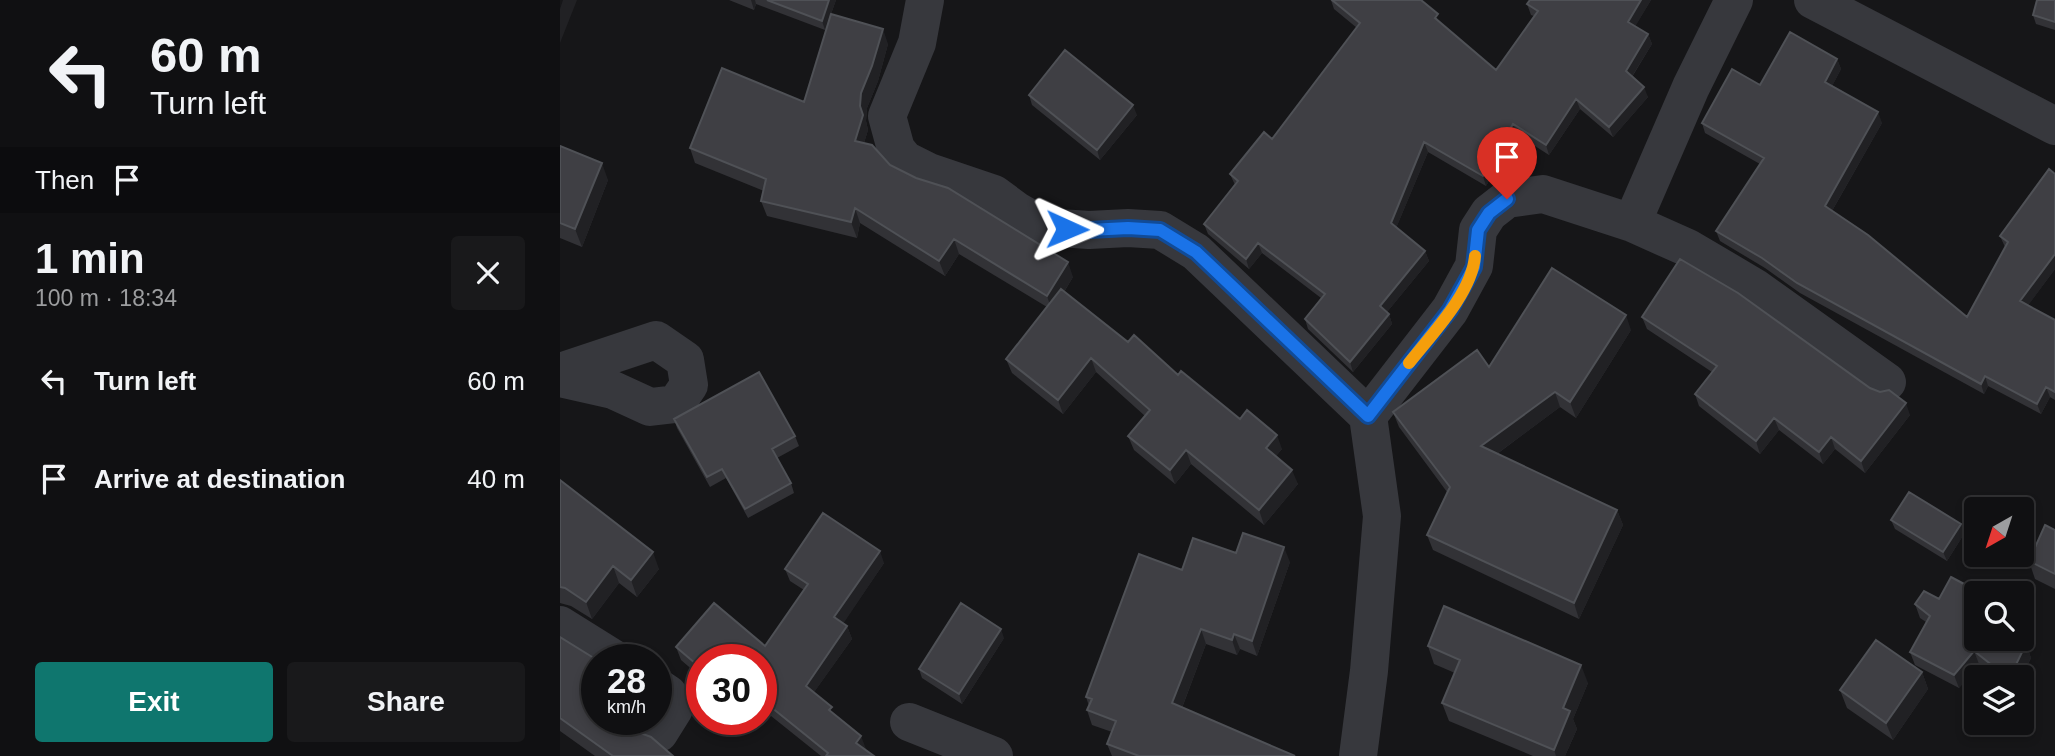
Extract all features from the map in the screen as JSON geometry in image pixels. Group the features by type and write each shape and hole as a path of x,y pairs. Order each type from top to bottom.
{"street":[{"path":"925,0 917,43 887,116 896,149 905,160 929,172 994,194 1045,227 1160,230 1196,252 1368,416 1382,516 1369,671 1358,756"},
{"path":"1632,223 1691,87 1734,0"},
{"path":"1813,0 2055,126"},
{"path":"1368,416 1450,310 1474,267 1478,230 1489,213 1507,199 1543,194 1632,223 1688,248 1754,288 1887,382"},
{"path":"560,372 656,340 685,360 689,385 676,404 650,407 613,390 560,378"},
{"path":"560,625 590,644"},
{"path":"909,722 994,756"}],"building":[{"path":"767,0 829,0 822,21"},
{"path":"1332,0 1421,0 1438,14 1435,18 1496,70 1538,11 1527,4 1530,0 1641,0 1628,22 1648,34 1626,71 1644,87 1609,127 1576,99 1546,145 1513,124 1483,176 1424,142 1391,223 1425,251 1380,306 1389,314 1350,362 1305,319 1325,294 1258,243 1246,259 1204,224 1238,181 1230,174 1264,132 1272,139 1360,23"},
{"path":"2037,0 2055,0 2055,22 2033,15"},
{"path":"831,14 883,29 861,93 860,106 863,115 855,141 872,145 890,165 916,178 948,188 1068,262 1047,296 954,239 939,261 855,208 851,222 761,201 766,179 690,148 722,68 804,102"},
{"path":"1790,32 1837,59 1825,82 1878,112 1825,206 1868,235 1967,317 2008,242 2000,236 2049,169 2055,174 2055,254 2020,301 2055,320 2055,392 2046,387 2037,404 1985,376 1981,384 1797,283 1762,258 1716,231 1764,158 1702,123 1732,69 1760,85"},
{"path":"1065,50 1133,105 1097,150 1029,95"},
{"path":"560,146 602,163 575,229 560,223"},
{"path":"1680,259 1738,293 1870,388 1880,392 1889,390 1906,403 1861,461 1831,437 1819,452 1774,418 1756,441 1695,394 1717,366 1642,317"},
{"path":"1552,268 1626,315 1570,402 1555,392 1481,446 1617,510 1574,603 1427,535 1450,487 1393,412 1477,350 1489,367"},
{"path":"1061,289 1128,342 1134,335 1178,375 1181,371 1240,419 1247,410 1277,435 1266,448 1292,470 1259,510 1186,450 1170,470 1128,436 1150,410 1091,358 1058,400 1006,359"},
{"path":"759,372 795,436 772,449 791,483 745,509 722,469 707,477 674,419"},
{"path":"560,480 653,552 631,580 613,566 586,602 560,587"},
{"path":"1909,492 1961,524 1943,552 1891,520"},
{"path":"823,513 880,551 834,617 847,626 806,686 832,707 829,710 861,736 856,743 874,756 826,756 828,753 777,712 777,644 766,644 808,584 785,569"},
{"path":"2045,525 2055,530 2055,574 2034,564 2034,550"},
{"path":"1243,533 1284,547 1252,641 1234,634 1232,640 1201,629 1172,703 1295,756 1139,756 1107,744 1116,721 1087,710 1092,699 1086,697 1139,554 1182,570 1193,538 1236,553"},
{"path":"1951,577 1964,584 1964,651 1974,651 1954,675 1910,652 1930,616 1915,604 1924,591 1939,599"},
{"path":"714,603 763,644 686,644 686,655 676,647"},
{"path":"961,603 1001,629 959,694 919,669"},
{"path":"1444,606 1581,665 1563,708 1570,711 1554,750 1442,703 1460,660 1428,646"},
{"path":"560,637 581,650 581,733 560,718"},
{"path":"1876,640 1922,672 1886,723 1840,690"},
{"path":"1974,651 2023,651 2016,665 1992,665"},
{"path":"584,735 646,735 673,756 613,756"}],"slow traffic":[{"path":"1409,363 1450,310 1474,267 1475,256"}],"route":[{"path":"1067,229 1160,230 1196,252 1368,416 1450,310 1474,267 1478,230 1489,213 1507,199"}]}
